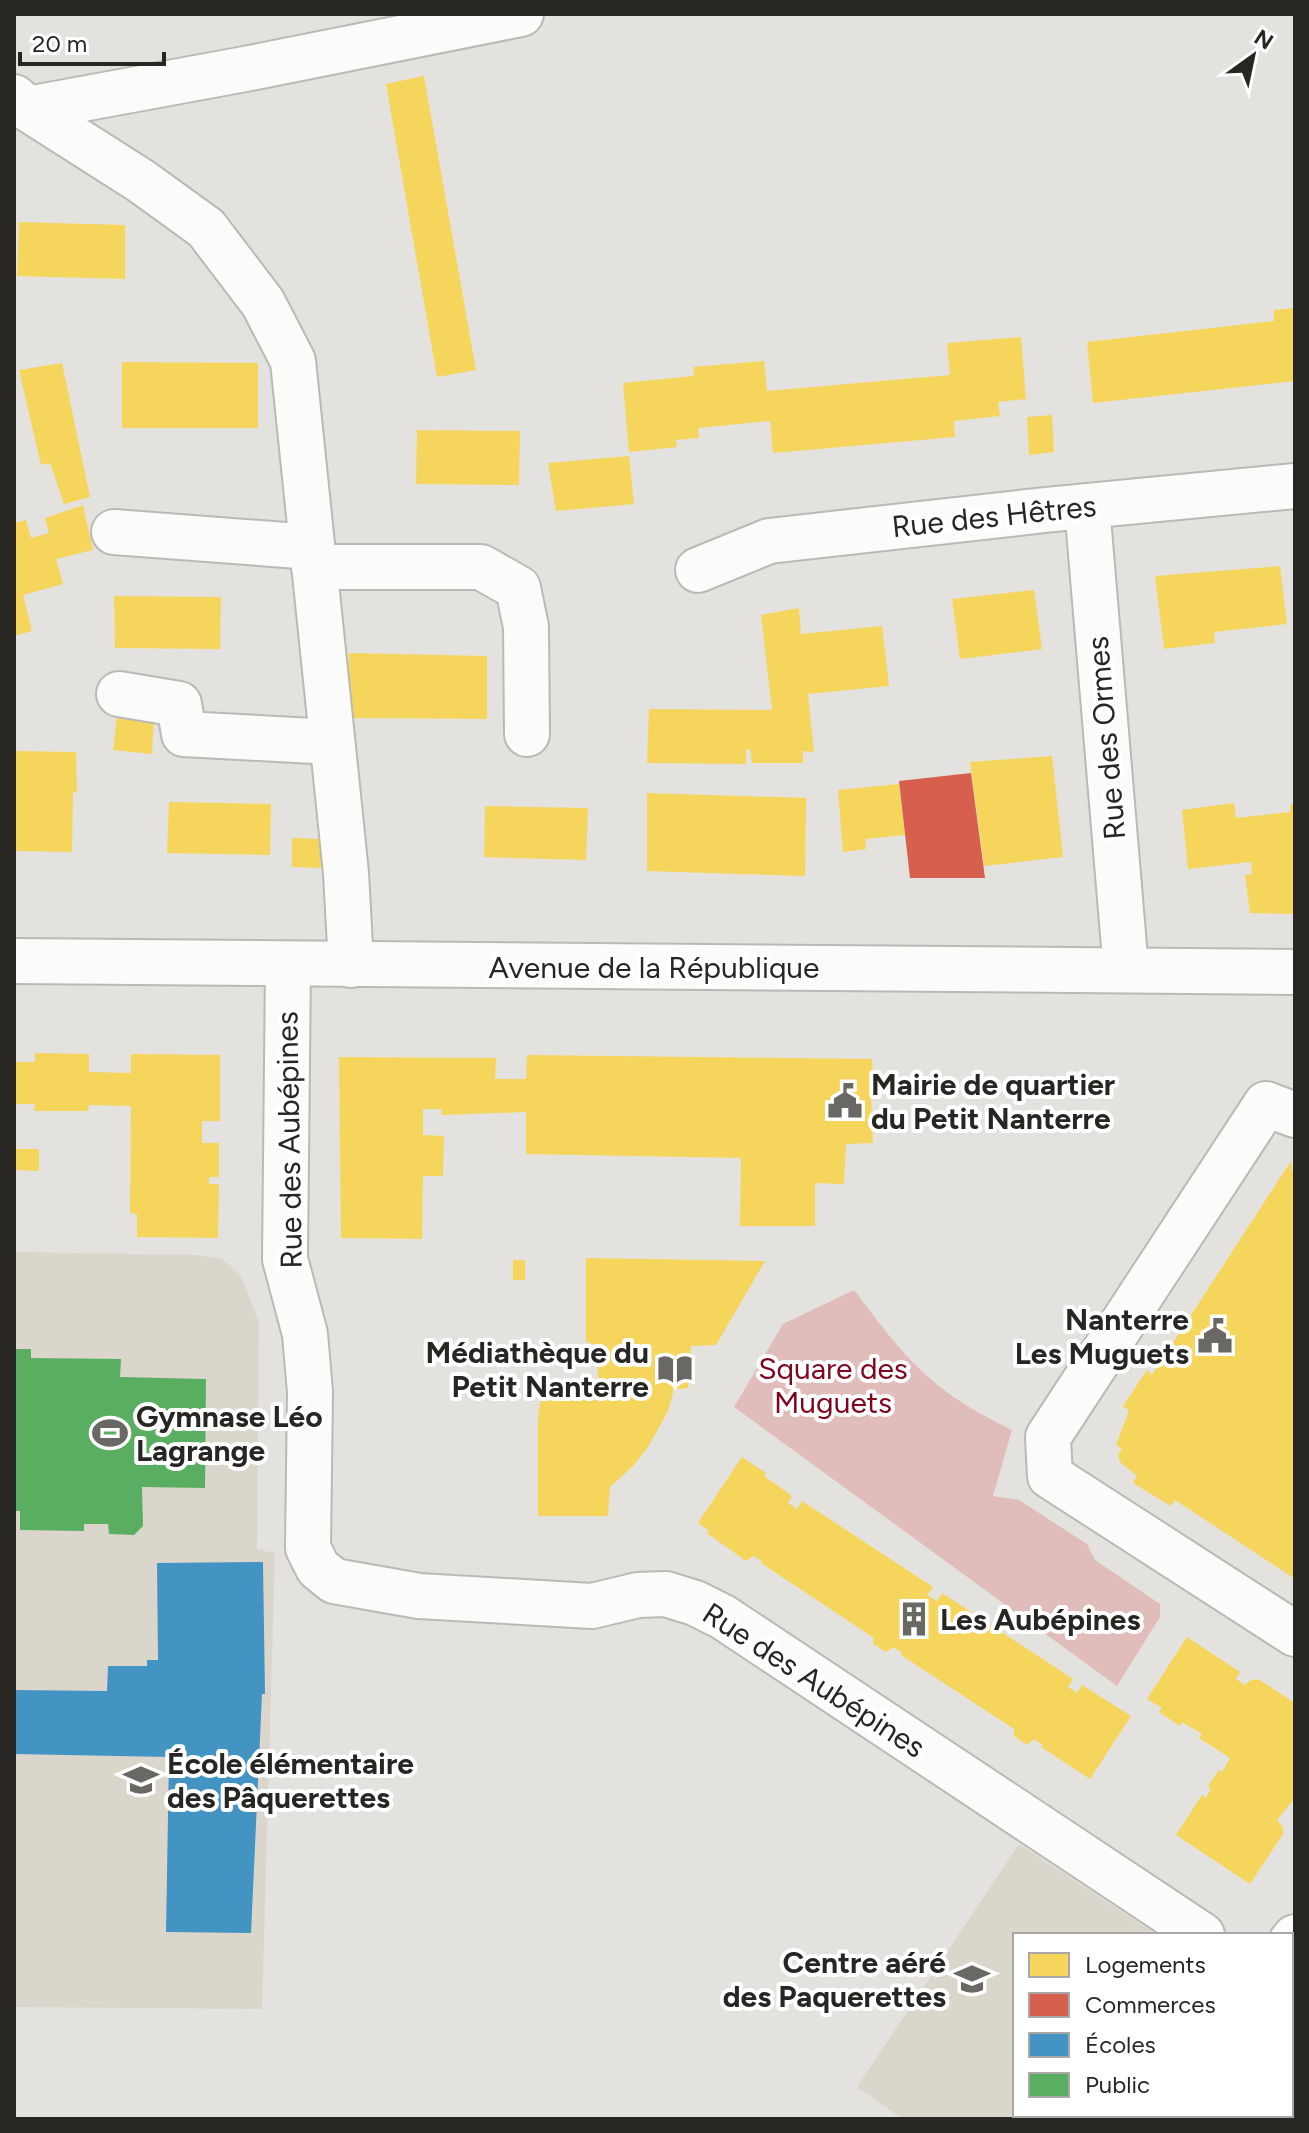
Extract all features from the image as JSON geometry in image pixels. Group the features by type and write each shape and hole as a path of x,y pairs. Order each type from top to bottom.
{"street":[{"path":"21,103 245,69 521,14"},
{"path":"21,103 141,181 206,228 263,303 293,361 346,873 351,965"},
{"name":"Rue des Hêtres","path":"698,570 769,541 1295,486"},
{"name":"Rue des Ormes","path":"1087,506 1126,970"},
{"path":"114,532 313,557 481,567 518,588 526,627 527,734"},
{"path":"119,694 179,704 184,734 332,742"},
{"name":"Avenue de la République","path":"14,961 1295,972"},
{"name":"Rue des Aubépines","path":"288,964 285,1259 305,1334 310,1392 308,1548 318,1568 334,1581 419,1596 592,1606 638,1595 666,1594 695,1603 723,1617 1199,1933"},
{"path":"1295,1115 1266,1104 1048,1437 1050,1476 1295,1634"}],"shaded area":[{"name":"École élémentaire des Pâquerettes","path":"14,1252 198,1255 222,1259 240,1275 259,1322 257,1549 275,1553 262,2009 14,2007"},
{"name":"Centre aéré des Paquerettes","path":"1019,1844 1154,1933 1013,1933 1013,2117 1293,2117 1293,2024 1295,2026 1295,2119 903,2119 857,2087"}],"green space":[{"name":"Square des Muguets","path":"854,1290 898,1346 927,1376 957,1399 1012,1430 993,1496 1019,1500 1087,1544 1095,1560 1160,1604 1160,1617 1117,1686 734,1407 783,1324"}],"building: Logements":[{"path":"424,76 476,370 437,377 386,84"},
{"path":"19,222 125,225 125,279 17,276"},
{"path":"1295,308 1295,381 1093,403 1087,342 1274,321 1274,310"},
{"path":"1021,337 1026,399 998,402 1000,416 954,421 955,437 773,453 770,421 698,428 699,438 676,440 677,447 629,452 623,383 694,376 693,367 764,361 767,391 950,375 947,343"},
{"path":"122,362 258,363 258,428 122,428"},
{"path":"62,363 90,497 64,504 50,463 41,465 19,370"},
{"path":"1052,415 1054,452 1029,455 1027,417"},
{"path":"417,430 520,431 519,485 416,484"},
{"path":"629,456 634,504 556,511 548,463"},
{"path":"83,505 93,550 56,559 63,584 23,595 32,631 14,636 14,523 26,520 31,538 49,533 45,518"},
{"path":"1280,566 1287,624 1214,632 1215,643 1164,649 1155,576"},
{"path":"1034,590 1042,649 960,659 952,599"},
{"path":"114,596 221,597 220,649 115,648"},
{"path":"799,608 801,634 882,626 889,686 808,694 814,752 803,751 803,763 752,763 750,749 746,750 746,764 647,763 649,709 772,710 761,615"},
{"path":"349,653 487,656 487,719 348,718"},
{"path":"118,710 154,713 152,754 113,750"},
{"path":"14,751 76,752 77,793 73,792 72,852 14,851"},
{"path":"1052,756 1063,857 984,866 970,762"},
{"path":"899,784 905,835 865,839 866,849 843,852 838,790"},
{"path":"647,793 806,798 805,876 647,871"},
{"path":"169,802 271,804 270,855 167,853"},
{"path":"1234,803 1236,818 1290,812 1290,805 1295,805 1295,914 1250,913 1245,875 1252,874 1251,862 1188,869 1182,810"},
{"path":"485,806 588,808 586,860 484,857"},
{"path":"292,838 322,839 322,868 292,867"},
{"path":"35,1053 89,1054 89,1072 131,1073 131,1054 220,1055 220,1121 202,1121 202,1143 219,1143 219,1177 209,1177 209,1184 219,1184 218,1238 137,1237 137,1214 130,1213 131,1106 89,1105 88,1111 34,1111 35,1104 14,1104 14,1062 35,1062"},
{"path":"527,1055 872,1059 873,1074 884,1075 871,1096 873,1143 846,1144 844,1184 815,1183 815,1226 740,1226 741,1158 526,1154 526,1112 441,1115 442,1109 423,1109 423,1135 444,1136 443,1176 423,1176 422,1239 341,1238 339,1057 496,1058 495,1079 526,1079"},
{"path":"14,1149 39,1149 39,1171 14,1170"},
{"path":"1291,1161 1292,1171 1295,1171 1295,1579 1175,1500 1171,1506 1133,1483 1137,1476 1120,1462 1118,1455 1122,1449 1116,1445 1129,1411 1123,1406 1147,1370 1152,1375"},
{"path":"586,1258 765,1261 716,1345 691,1346 688,1388 674,1389 668,1411 648,1447 610,1487 608,1516 538,1516 538,1422 542,1384 599,1385 595,1344 586,1342"},
{"path":"513,1260 525,1260 525,1280 513,1280"},
{"name":"Les Aubépines","path":"742,1457 792,1496 788,1503 797,1509 802,1501 933,1587 927,1595 937,1601 942,1593 1073,1679 1068,1687 1077,1693 1082,1685 1131,1716 1090,1779 1041,1747 1043,1745 1034,1739 1027,1745 1014,1736 1014,1729 901,1655 894,1647 886,1652 873,1644 874,1638 762,1561 753,1556 746,1561 707,1533 709,1530 698,1523"},
{"path":"1187,1637 1240,1672 1236,1679 1245,1685 1258,1679 1295,1703 1295,1798 1277,1820 1283,1827 1283,1834 1250,1884 1176,1835 1202,1795 1206,1798 1211,1789 1208,1786 1230,1758 1199,1738 1202,1734 1182,1722 1180,1726 1159,1712 1162,1708 1147,1699"}],"building: Commerces":[{"path":"971,773 985,878 910,878 899,781"}],"building: Écoles":[{"path":"263,1562 265,1694 262,1694 251,1933 166,1932 169,1757 14,1754 14,1690 107,1691 108,1666 147,1666 147,1660 158,1660 157,1563"}],"building: Public":[{"name":"Gymnase Léo Lagrange","path":"14,1349 31,1349 31,1358 121,1359 120,1377 206,1379 205,1488 142,1487 143,1526 134,1535 109,1534 108,1524 84,1524 84,1531 20,1530 20,1511 14,1511"}],"place":[{"name":"Mairie de quartier du Petit Nanterre","path":"845,1101"},
{"name":"Nanterre Les Muguets","path":"1215,1336"},
{"name":"Médiathèque du Petit Nanterre","path":"675,1369"},
{"name":"Gymnase Léo Lagrange","path":"110,1433"},
{"name":"Les Aubépines","path":"914,1619"},
{"name":"École élémentaire des Pâquerettes","path":"141,1780"},
{"name":"Centre aéré des Paquerettes","path":"972,1979"}]}
